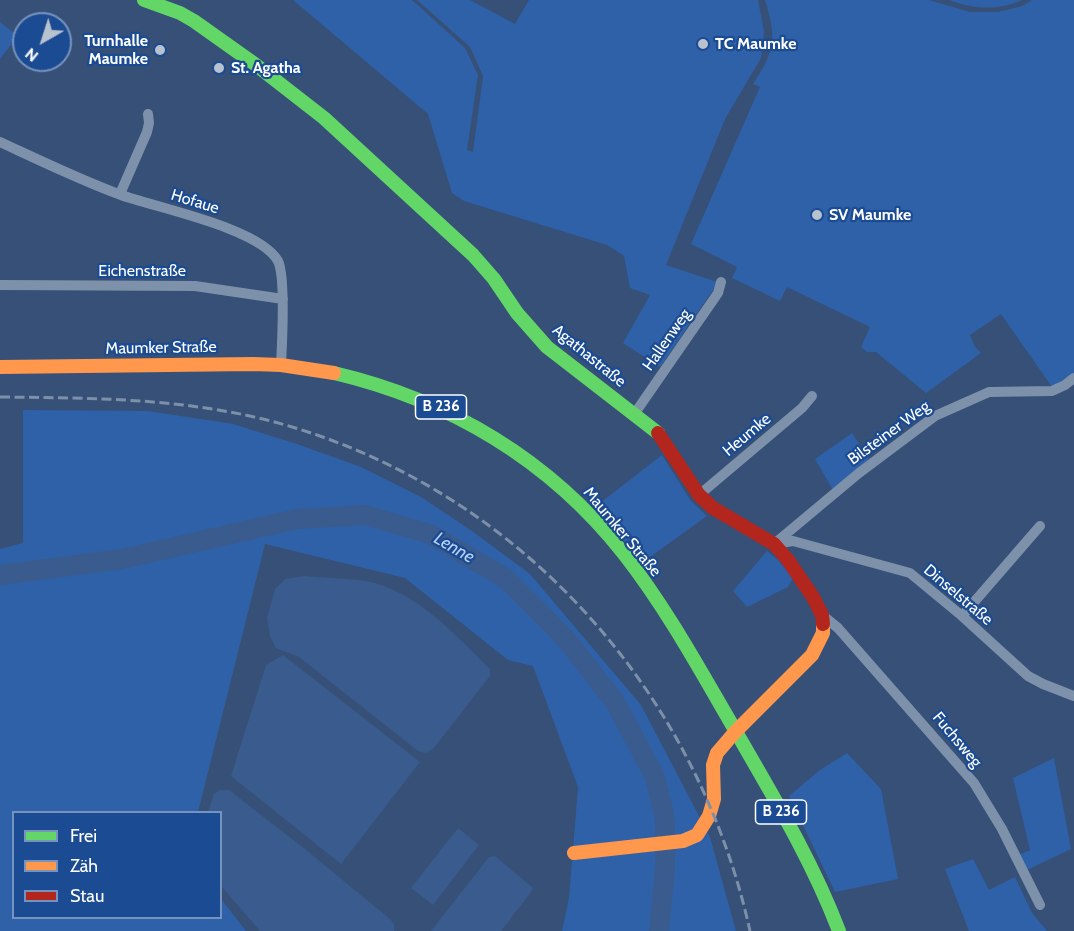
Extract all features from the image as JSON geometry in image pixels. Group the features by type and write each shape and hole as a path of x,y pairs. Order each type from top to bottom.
{"street":[{"name":"Agathastraße","path":"144,0 180,13 194,21 256,64 324,118 465,247 494,279 517,313 547,347 658,433 699,495 713,508 774,544 788,560 813,597 822,615"},
{"path":"120,194 147,132 148,114"},
{"name":"Hofaue","path":"0,142 120,194 224,227 270,250 279,262 283,300 281,365"},
{"name":"Hallenweg","path":"635,413 718,293 721,282"},
{"name":"Eichenstraße","path":"0,285 195,286 240,291 283,300"},
{"name":"Maumker Straße","path":"0,367 245,363 281,365 338,374 387,386 446,410 477,426 536,466 585,509 639,574 676,628 804,853 825,894 839,931"},
{"name":"Bilsteiner Weg","path":"774,544 859,473 935,416 989,392 1052,392 1074,378"},
{"name":"Heumke","path":"699,495 802,408 812,396"},
{"path":"962,616 1040,526"},
{"name":"Dinselstraße","path":"774,544 793,541 902,570 918,578 1028,676 1074,696"},
{"path":"574,853 683,841 697,835 709,816 714,799 713,765 717,753 812,655 824,633 822,615"},
{"name":"Fuchsweg","path":"822,615 838,628 974,783 1002,829 1040,906"}],"shaded area":[{"path":"293,0 412,0 465,48 478,75 467,150 473,152 483,76 470,47 417,0 470,0 515,24 529,0 758,0 764,31 761,58 725,119 666,265 717,282 660,367 623,343 650,295 630,288 624,256 607,245 464,201 452,193 428,114"},
{"path":"765,0 929,0 970,12 998,12 1022,6 1032,0 1074,0 1074,373 1052,387 1001,314 970,335 975,347 981,353 926,393 876,352 867,352 861,347 870,327 787,287 780,301 732,278 737,267 691,244 760,87 753,84 766,62 772,44 771,25"},
{"path":"949,0 1022,0 1004,6 986,8"},
{"path":"0,22 12,31 12,44 0,59"},
{"path":"23,410 148,411 233,424 361,467 421,497 530,574 641,705 710,837 736,931 562,931 569,898 578,787 533,666 508,660 405,578 265,544 198,811 12,811 12,919 222,919 222,900 246,931 0,931 0,549 23,543"},
{"path":"852,433 869,459 833,490 815,459"},
{"path":"662,455 691,501 707,516 643,562 595,507"},
{"path":"767,551 793,578 788,587 747,607 733,591"},
{"path":"305,576 366,581 402,594 434,616 490,669 490,676 433,749 426,753 418,751 299,657 276,648 270,636 267,618 275,589 285,579"},
{"path":"283,655 420,762 341,864 231,776 266,665"},
{"path":"847,753 881,789 898,879 835,892 789,796 820,770"},
{"path":"1054,758 1071,849 1027,870 1019,855 1030,850 1013,778"},
{"path":"220,790 229,790 391,920 394,931 260,931 222,887 222,811 208,811 214,794"},
{"path":"458,828 479,845 433,905 411,888"},
{"path":"495,856 533,888 501,931 431,931 489,857"},
{"path":"973,859 989,890 1015,877 1032,913 1047,931 969,931 945,869"}],"waterway":[{"name":"Lenne","path":"0,575 122,559 297,519 365,515 430,534 505,578 566,639 615,702 655,777 665,819 665,869 659,931"}],"railway":[{"path":"0,397 168,403 267,420 356,450 439,492 514,545 580,607 638,678 686,757 724,841 750,931"}],"traffic: fast":[{"path":"144,0 180,13 194,21 256,65 324,118 473,255 494,279 517,313 547,347 658,433"},
{"path":"334,373 417,399 457,417 494,438 530,463 564,490 595,520 640,575 696,662 791,829 817,879 839,931"}],"traffic: slow":[{"path":"0,367 253,364 281,365 334,373"},
{"path":"574,853 683,841 697,835 709,816 714,799 713,765 717,753 812,655 823,633 823,624"}],"traffic: jam":[{"path":"658,433 699,495 713,508 774,544 788,560 813,597 822,615 823,624"}],"place":[{"name":"TC Maumke","path":"703,44"},
{"name":"Turnhalle Maumke","path":"160,50"},
{"name":"St. Agatha","path":"219,68"},
{"name":"SV Maumke","path":"817,215"}]}
